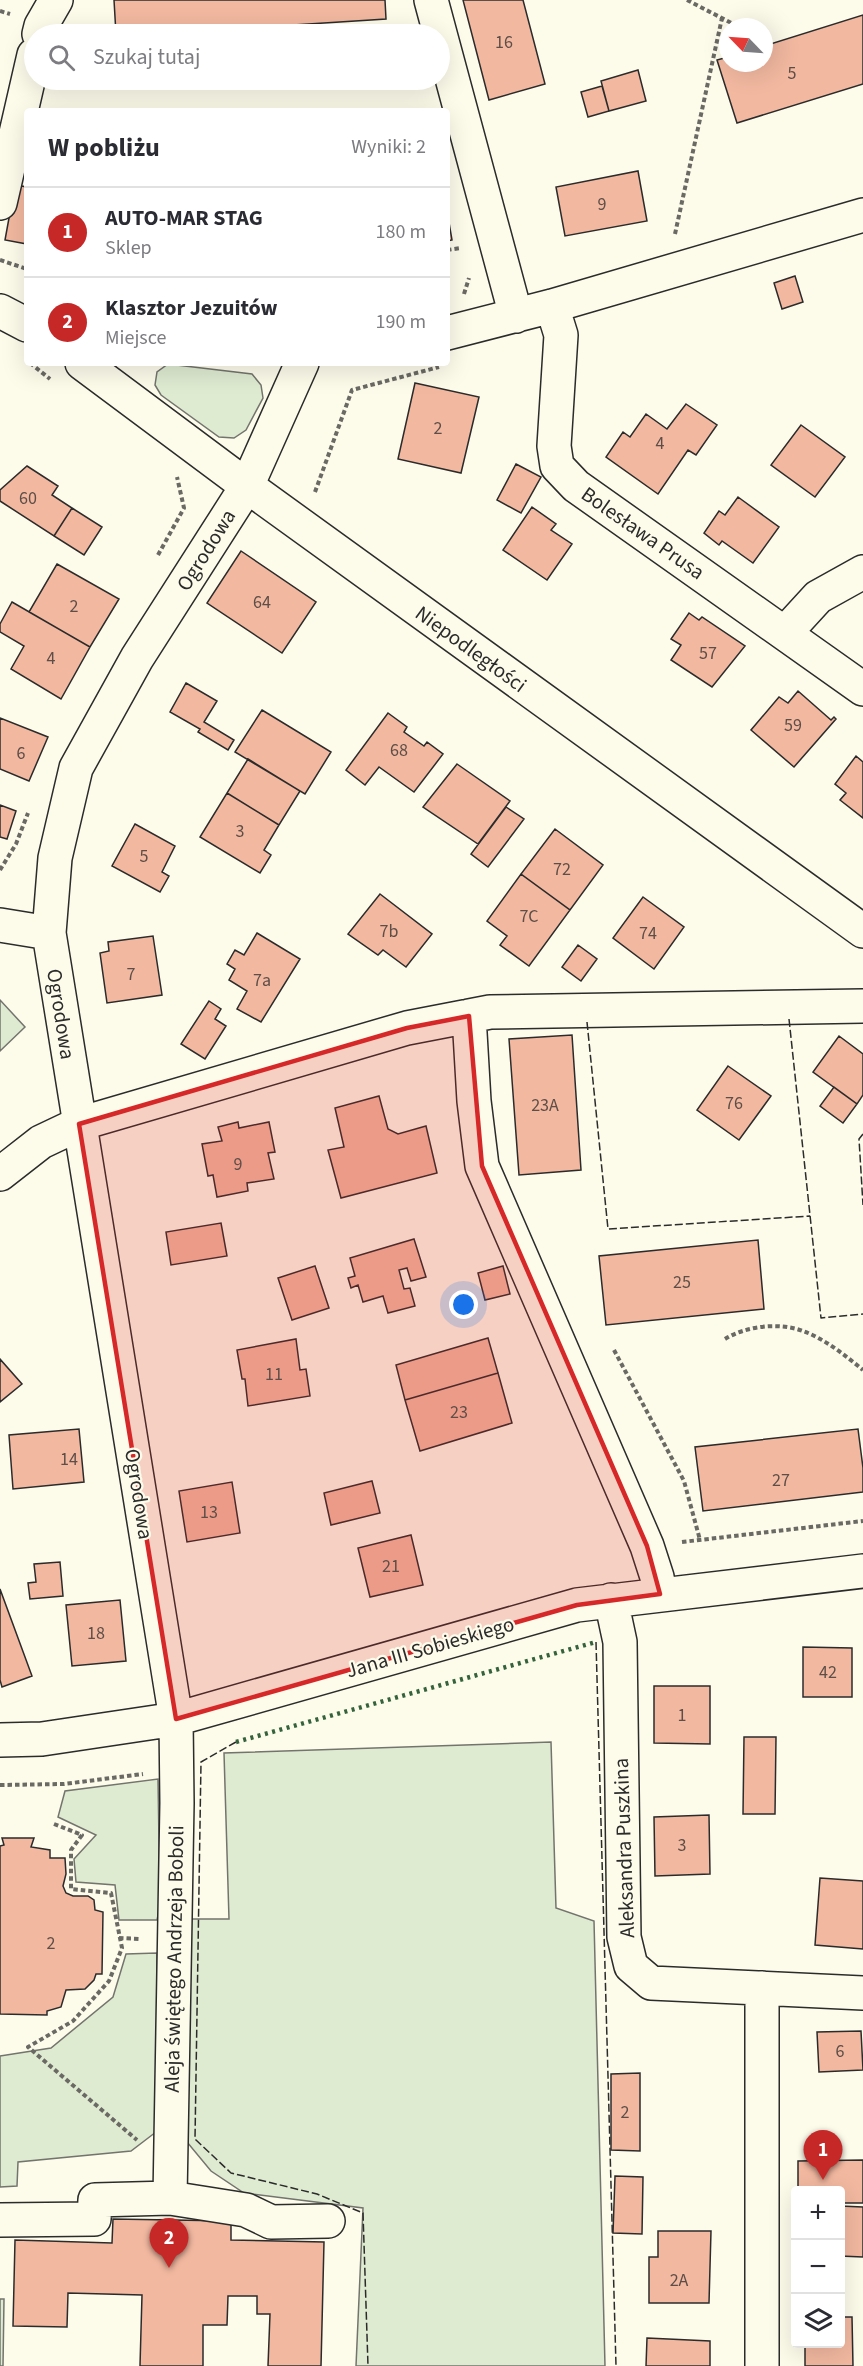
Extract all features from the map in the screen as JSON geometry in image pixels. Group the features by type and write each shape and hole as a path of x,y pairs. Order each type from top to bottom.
{"street":[{"path":"42,24 56,0"},
{"path":"431,0 437,24"},
{"path":"450,71 516,316"},
{"path":"0,203 26,90"},
{"path":"450,332 552,306 863,215"},
{"name":"Bolesława Prusa","path":"552,306 561,335 554,446 558,466 576,486 863,689"},
{"path":"0,311 24,323"},
{"name":"Niepodległości","path":"86,366 247,486 863,931"},
{"name":"Ogrodowa","path":"176,1719 49,933 55,858 76,768 137,658 247,486 301,366"},
{"path":"785,633 818,597 863,572"},
{"path":"0,926 49,933"},
{"path":"0,1174 42,1142 79,1124 407,1028 490,1012 863,1006"},
{"path":"469,1016 474,1101 482,1166 647,1546 660,1594"},
{"name":"Jana III Sobieskiego","path":"0,1740 42,1738 176,1719 577,1605 863,1571"},
{"name":"Aleksandra Puszkina","path":"611,1600 620,1641 624,1936 631,1966 651,1983 863,1993"},
{"name":"Aleja świętego Andrzeja Boboli","path":"170,2183 177,1814 176,1719"},
{"path":"762,1988 762,2366"},
{"path":"0,2220 94,2219 95,2200 170,2183 246,2210 271,2222 328,2221"}],"path":[{"path":"687,0 722,18"},
{"path":"673,244 719,32"},
{"path":"450,249 467,246"},
{"path":"0,260 24,268"},
{"path":"461,301 470,272"},
{"path":"34,366 57,384"},
{"path":"313,497 352,390 440,367"},
{"path":"156,561 184,508 177,476"},
{"path":"0,870 16,844 28,812"},
{"path":"725,1339 739,1331 773,1326 803,1330 843,1354 863,1370"},
{"path":"614,1350 684,1481 700,1540"},
{"path":"54,1824 82,1835 71,1850 71,1889 111,1893 122,1948 109,1981 73,2021 28,2047 170,2183"}],"highlighted area":[{"path":"469,1016 482,1166 647,1546 660,1594 577,1605 176,1719 79,1124 407,1028"}],"green space":[{"path":"165,366 185,366 252,374 261,385 263,398 246,430 234,438 219,437 161,395 155,385 157,372"},
{"path":"0,1000 25,1027 0,1051"},
{"path":"551,1742 556,1908 594,1921 605,2366 356,2366 363,2208 244,2193 211,2171 187,2142 191,1919 229,1919 224,1753"},
{"path":"158,1779 160,1907 157,1920 119,1920 115,1885 76,1882 74,1859 96,1835 58,1817 65,1791"},
{"path":"157,1953 156,2132 131,2151 18,2162 17,2186 0,2187 0,2056 51,2048 113,1997 126,1954"},
{"path":"0,2299 4,2299 3,2366 0,2366"}],"building":[{"path":"114,0 385,0 386,19 308,24 115,24"},
{"path":"463,0 523,0 545,84 489,100"},
{"path":"863,15 863,84 737,123 721,72 773,72 773,43"},
{"path":"638,70 646,101 609,111 601,81"},
{"path":"602,86 609,111 588,117 581,92"},
{"path":"638,171 647,221 565,236 556,187"},
{"path":"15,185 24,186 24,243 5,240"},
{"path":"795,276 803,302 782,309 774,283"},
{"path":"415,383 479,397 461,473 398,459"},
{"path":"686,404 717,425 696,455 688,450 658,494 606,457 623,432 630,437 646,414 667,429"},
{"path":"801,425 845,457 815,497 771,465"},
{"path":"516,464 541,477 521,513 497,500"},
{"path":"27,466 58,486 52,495 72,508 54,536 0,501 0,490"},
{"path":"738,497 779,527 753,563 722,541 719,545 704,533 719,511 725,515"},
{"path":"532,507 556,524 551,530 572,544 547,580 503,550"},
{"path":"72,508 102,527 84,555 54,536"},
{"path":"241,551 316,602 282,653 207,603"},
{"path":"57,564 119,599 90,647 29,612"},
{"path":"12,602 90,647 61,699 11,669 24,646 0,632 0,624"},
{"path":"689,613 699,620 702,617 745,646 712,687 671,660 681,645 671,639"},
{"path":"186,683 217,701 204,722 234,740 228,750 198,732 200,729 170,712"},
{"path":"798,691 831,720 834,717 836,719 794,767 751,730 779,697 788,703"},
{"path":"262,710 331,752 305,794 235,752"},
{"path":"388,713 407,727 404,732 424,746 427,742 443,754 414,792 379,767 365,785 346,770"},
{"path":"0,718 48,737 29,781 0,769"},
{"path":"856,756 863,762 863,818 840,800 846,793 835,784"},
{"path":"248,759 300,791 279,825 227,793"},
{"path":"457,764 510,801 478,844 423,807"},
{"path":"227,793 279,825 264,850 271,855 260,873 200,837"},
{"path":"0,805 16,811 7,839 0,837"},
{"path":"506,807 524,819 488,867 471,854"},
{"path":"135,824 175,846 162,872 169,876 160,892 112,866"},
{"path":"555,829 603,865 570,910 521,874"},
{"path":"521,874 570,910 529,966 500,945 507,936 487,921"},
{"path":"380,894 432,934 406,967 383,950 378,955 348,934"},
{"path":"643,897 684,927 654,969 613,938"},
{"path":"257,933 300,959 261,1022 237,1009 247,991 229,980 235,969 227,964 235,950 244,955"},
{"path":"153,936 162,995 107,1003 100,953 109,951 108,942"},
{"path":"578,945 597,959 581,981 562,967"},
{"path":"209,1001 221,1009 215,1019 226,1026 205,1059 181,1044"},
{"path":"572,1035 581,1170 519,1175 509,1039"},
{"path":"839,1036 863,1054 863,1095 857,1104 813,1072"},
{"path":"728,1066 771,1096 739,1140 697,1110"},
{"path":"834,1087 857,1104 843,1123 820,1106"},
{"path":"379,1096 388,1129 398,1134 426,1126 437,1173 341,1198 328,1150 344,1147 335,1108"},
{"path":"238,1122 239,1128 269,1122 275,1152 268,1153 274,1179 247,1183 248,1191 217,1197 213,1175 208,1176 202,1144 222,1141 218,1127"},
{"path":"221,1223 227,1256 171,1265 166,1232"},
{"path":"414,1239 426,1277 411,1281 407,1268 399,1270 404,1289 410,1288 415,1306 388,1313 383,1296 363,1302 358,1285 351,1288 348,1278 355,1276 350,1258"},
{"path":"758,1240 764,1309 606,1325 599,1256"},
{"path":"315,1266 329,1308 292,1320 278,1278"},
{"path":"503,1266 510,1294 485,1300 478,1273"},
{"path":"488,1338 498,1373 405,1400 396,1365"},
{"path":"296,1339 300,1370 306,1369 310,1396 248,1406 245,1379 242,1379 237,1350"},
{"path":"0,1359 22,1384 0,1402"},
{"path":"498,1373 512,1423 420,1451 405,1400"},
{"path":"79,1429 84,1482 13,1489 9,1435"},
{"path":"858,1429 863,1468 863,1492 703,1511 695,1447"},
{"path":"372,1481 380,1513 331,1525 324,1493"},
{"path":"232,1482 240,1533 187,1542 179,1491"},
{"path":"411,1535 423,1585 370,1597 358,1548"},
{"path":"60,1562 63,1596 30,1599 28,1583 36,1582 34,1564"},
{"path":"0,1589 32,1676 2,1687 0,1680"},
{"path":"120,1600 126,1661 72,1666 66,1605"},
{"path":"803,1647 852,1648 852,1697 803,1697"},
{"path":"654,1686 710,1686 710,1744 654,1743"},
{"path":"744,1737 776,1737 775,1814 743,1814"},
{"path":"709,1815 710,1874 655,1876 654,1817"},
{"path":"2,1838 34,1838 31,1847 50,1850 50,1858 65,1858 66,1874 63,1886 66,1893 73,1896 88,1896 94,1900 95,1910 103,1912 102,1974 96,1974 94,1980 85,1989 66,1990 61,2007 47,2011 47,2015 0,2014 0,1846 4,1845"},
{"path":"820,1878 863,1881 863,1949 815,1945"},
{"path":"861,2031 863,2070 819,2072 817,2032"},
{"path":"640,2073 640,2151 611,2150 611,2074"},
{"path":"863,2160 863,2203 845,2203 845,2186 798,2186 798,2161"},
{"path":"615,2176 643,2177 642,2234 613,2233"},
{"path":"845,2206 863,2207 863,2257 845,2256"},
{"path":"113,2219 231,2221 231,2240 324,2242 321,2366 268,2366 270,2314 257,2314 257,2296 228,2296 227,2325 203,2325 203,2366 140,2366 142,2295 68,2293 67,2327 13,2326 15,2240 112,2243"},
{"path":"658,2231 711,2231 709,2303 649,2303 649,2257 658,2257"},
{"path":"845,2317 852,2317 853,2366 805,2366 805,2348 845,2348"},
{"path":"647,2338 710,2341 710,2366 646,2366"}],"hedge":[{"path":"236,1742 596,1642"}],"fence":[{"path":"789,1019 821,1318 863,1314"},
{"path":"587,1022 608,1229 810,1216"},
{"path":"863,1134 859,1139 863,1205"},
{"path":"596,1642 616,2366"},
{"path":"236,1742 201,1762 195,2139 231,2173 317,2194 363,2213 368,2366"}],"place":[{"name":"AUTO-MAR STAG","path":"823,2180"},
{"name":"Klasztor Jezuitów","path":"169,2268"}]}
